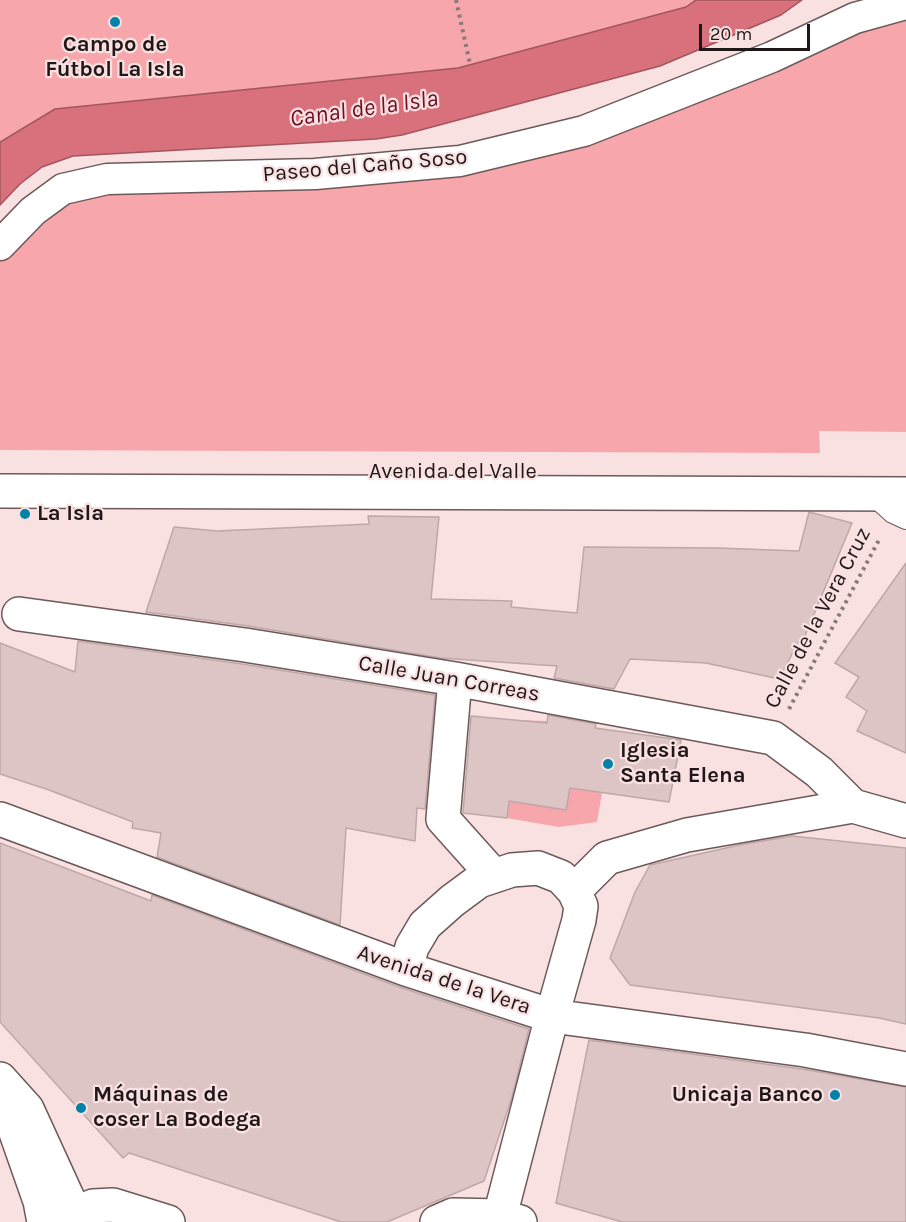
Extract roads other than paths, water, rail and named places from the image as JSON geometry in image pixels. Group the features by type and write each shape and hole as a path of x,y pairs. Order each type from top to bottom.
{"street":[{"name":"Paseo del Caño Soso","path":"0,245 33,211 63,189 107,178 315,174 460,161 584,131 772,57 855,18 906,4"},
{"name":"Avenida del Valle","path":"0,472 906,471"},
{"name":"Avenida del Valle","path":"0,491 894,505"},
{"name":"Calle Juan Correas","path":"19,614 245,645 455,679 773,738 819,772 853,806"},
{"path":"455,679 443,819 494,876"},
{"path":"574,891 607,858 687,836 853,806 906,821"},
{"name":"Avenida de la Vera","path":"0,819 406,969 552,1016 805,1050 906,1069"},
{"path":"406,969 412,947 425,926 452,901 479,881 512,870 538,868 561,877 574,891 581,906 552,1016 510,1219 453,1215 437,1222"},
{"path":"0,1079 27,1109 67,1218 93,1206 113,1205 168,1222"},
{"path":"0,1103 14,1127 40,1201 44,1222"}],"water":[{"name":"Canal de la Isla","path":"696,0 802,0 781,15 660,66 402,135 376,139 73,156 42,167 20,184 0,205 0,142 55,109 458,68 686,7"}],"place":[{"name":"Campo de Fútbol La Isla","path":"115,22"},
{"name":"La Isla","path":"25,514"},
{"name":"Iglesia Santa Elena","path":"608,764"},
{"name":"Unicaja Banco","path":"835,1095"},
{"name":"Máquinas de coser La Bodega","path":"81,1108"}]}
